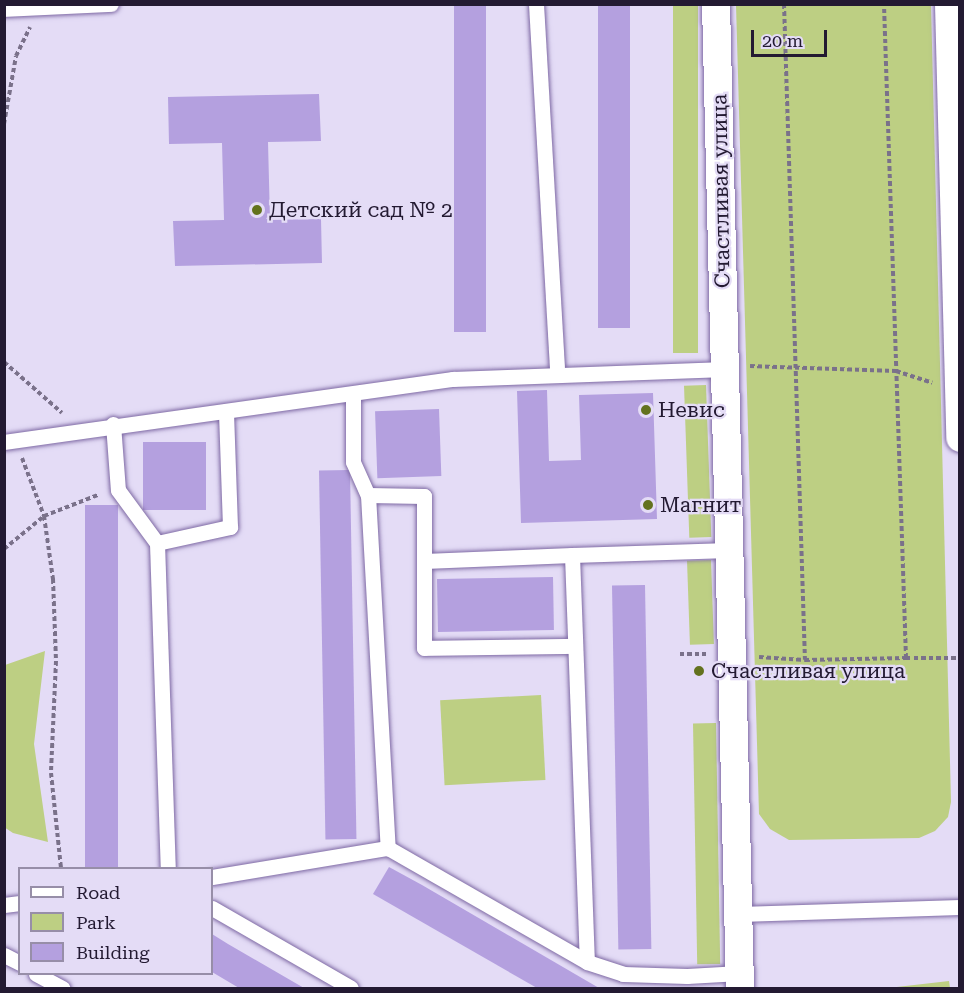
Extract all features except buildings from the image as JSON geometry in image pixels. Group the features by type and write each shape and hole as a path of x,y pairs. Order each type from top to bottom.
{"street":[{"name":"Счастливая улица","path":"716,4 740,981"},
{"path":"949,4 960,438"}],"lane":[{"path":"4,9 111,4"},
{"path":"536,4 556,373"},
{"path":"8,441 79,428 353,396 453,379 556,373 725,369"},
{"path":"353,396 353,462 368,495 388,848"},
{"path":"157,543 230,527 226,411"},
{"path":"113,424 118,490 157,543 168,867"},
{"path":"368,495 424,496 424,648 574,646"},
{"path":"424,561 729,550"},
{"path":"572,555 587,962"},
{"path":"213,877 388,848 587,962 623,974 687,976 740,981"},
{"path":"739,914 960,907"},
{"path":"213,909 351,988"},
{"path":"4,955 18,962"},
{"path":"38,975 62,988"}],"path":[{"path":"784,4 805,660 960,658"},
{"path":"884,4 906,658"},
{"path":"4,124 16,56 39,7"},
{"path":"4,362 79,428"},
{"path":"725,369 796,366 896,371 959,392"},
{"path":"8,441 29,468 44,516 53,579 56,661 51,773 61,867"},
{"path":"4,549 44,516 75,501 118,490"}],"green space":[{"path":"673,5 698,5 698,353 673,353"},
{"path":"736,5 931,5 951,802 948,817 935,831 919,838 789,840 770,829 759,814"},
{"path":"706,385 711,537 689,538 684,386"},
{"path":"711,560 714,644 690,645 687,561"},
{"path":"45,651 34,744 48,842 13,833 4,827 5,665"},
{"path":"541,695 545,780 445,785 440,700"},
{"path":"693,723 716,723 720,964 697,964"},
{"path":"949,981 950,988 888,988"}],"place":[{"name":"Детский сад № 2","path":"257,210"},
{"name":"Невис","path":"646,410"},
{"name":"Магнит","path":"648,505"},
{"name":"Счастливая улица","path":"699,671"}]}
